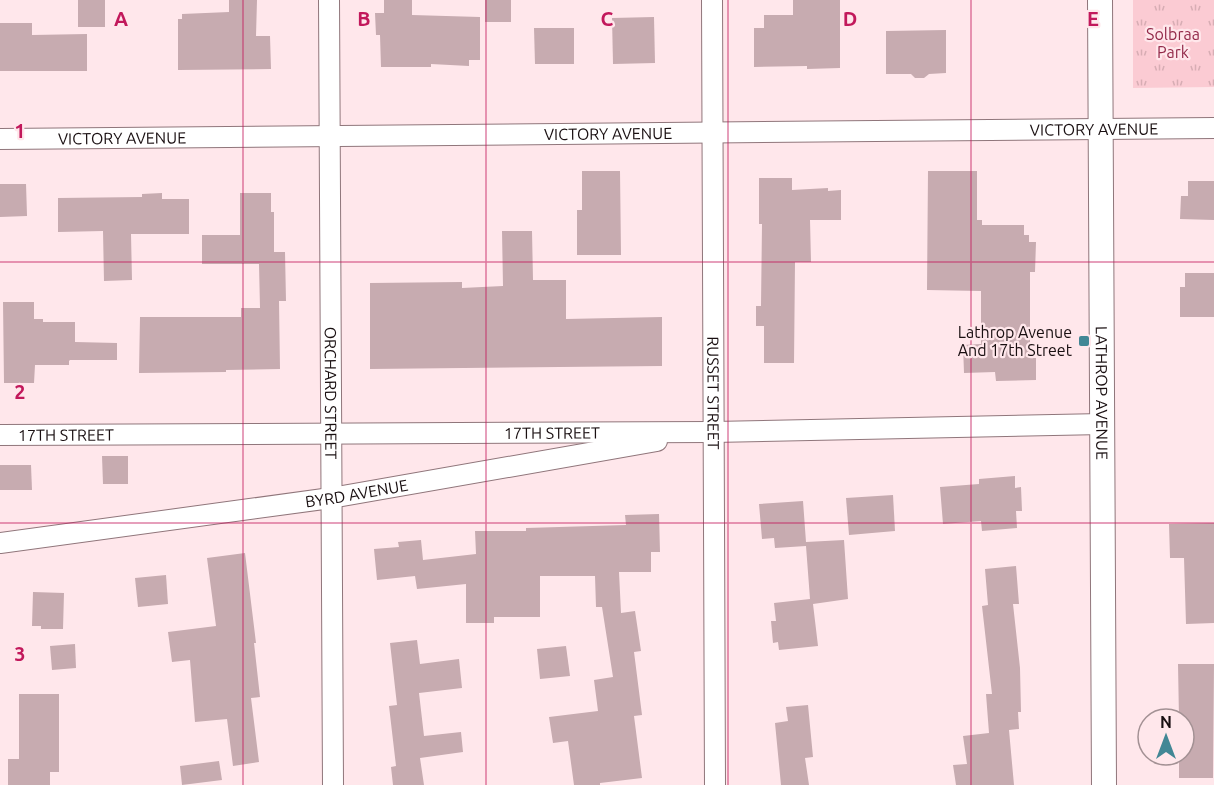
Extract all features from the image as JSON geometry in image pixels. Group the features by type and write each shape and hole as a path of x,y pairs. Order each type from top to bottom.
{"street":[{"name":"ORCHARD STREET","path":"329,0 333,785"},
{"name":"RUSSET STREET","path":"712,0 715,785"},
{"name":"LATHROP AVENUE","path":"1100,0 1104,785"},
{"name":"VICTORY AVENUE","path":"0,139 1214,128"},
{"name":"17TH STREET","path":"0,435 713,432 1102,424"},
{"name":"BYRD AVENUE","path":"0,543 331,498 713,432"}],"green space":[{"name":"Solbraa Park","path":"1133,0 1214,0 1214,87 1133,88"}],"building":[{"path":"78,0 105,0 105,27 78,27"},
{"path":"229,0 257,0 256,36 270,36 271,69 178,70 178,19 182,19 182,14 229,12"},
{"path":"384,0 412,0 412,15 480,17 480,60 469,60 469,66 431,64 431,67 381,67 380,35 376,35 375,13 384,13"},
{"path":"485,0 511,0 511,22 485,22"},
{"path":"793,0 840,0 840,68 754,67 754,28 764,28 764,15 793,15"},
{"path":"654,17 655,63 613,64 612,18"},
{"path":"0,23 32,23 32,35 87,34 87,71 0,71"},
{"path":"534,28 574,28 574,64 535,64"},
{"path":"946,30 946,73 929,74 924,78 915,78 911,74 886,74 886,31"},
{"path":"582,171 620,171 621,255 577,255 577,210 582,210"},
{"path":"928,171 977,171 977,220 982,220 982,225 1024,225 1024,235 1029,235 1029,242 1036,242 1035,272 1030,272 1030,347 1033,347 1033,358 1036,358 1036,380 996,381 995,372 964,373 963,345 981,344 981,291 927,290"},
{"path":"759,178 792,178 792,190 828,188 828,191 841,190 841,220 810,220 811,262 795,262 794,363 764,363 764,326 756,326 756,306 761,306 762,224 759,224"},
{"path":"1188,181 1214,181 1214,220 1180,219 1181,196 1188,196"},
{"path":"0,184 26,184 27,216 0,217"},
{"path":"162,193 162,199 189,199 189,234 131,234 132,280 104,281 103,231 58,232 58,198 142,197 142,194"},
{"path":"240,193 271,193 271,212 274,212 274,252 285,252 286,301 279,301 280,369 139,373 140,317 241,317 241,308 260,308 259,264 202,264 202,235 240,235"},
{"path":"502,231 532,231 533,280 566,280 566,319 662,317 662,366 370,369 370,283 462,282 462,288 503,286"},
{"path":"1185,273 1214,273 1214,317 1180,317 1180,287 1185,287"},
{"path":"3,302 34,302 34,319 43,319 43,322 75,322 75,342 117,343 117,360 70,360 69,365 35,365 34,383 4,383"},
{"path":"102,456 128,456 128,484 103,484"},
{"path":"0,465 31,465 32,490 0,490"},
{"path":"1015,476 1015,488 1021,487 1022,511 1016,511 1017,528 982,531 981,521 943,524 940,487 979,484 979,479"},
{"path":"893,495 895,531 849,535 846,498"},
{"path":"803,501 806,542 844,540 848,599 813,604 818,646 779,650 778,642 773,643 771,621 776,621 774,603 810,599 806,546 775,548 774,538 762,539 759,504"},
{"path":"659,514 660,552 651,552 651,572 619,572 621,613 635,611 641,651 634,652 642,715 634,716 642,778 600,783 600,785 574,785 568,741 553,743 549,717 598,711 594,680 613,677 602,607 596,607 595,576 540,576 540,617 494,617 494,623 466,623 466,584 417,589 415,576 377,580 374,549 399,547 398,542 421,540 423,560 476,554 475,531 526,531 526,528 626,525 625,515"},
{"path":"1214,523 1214,623 1186,624 1184,558 1170,558 1169,524"},
{"path":"245,553 260,697 251,698 259,762 233,766 227,719 195,722 190,660 172,662 168,632 216,626 207,558"},
{"path":"1016,566 1019,604 1013,604 1020,668 1021,712 1018,712 1019,729 1009,730 1014,785 956,785 953,765 967,764 963,736 989,733 986,694 992,694 982,606 988,605 985,569"},
{"path":"166,575 168,604 138,607 135,578"},
{"path":"33,592 64,593 63,629 41,629 41,626 32,626"},
{"path":"417,640 420,664 459,659 462,688 419,693 424,736 461,732 463,752 420,758 424,785 393,785 391,767 396,766 389,706 397,705 390,643"},
{"path":"75,644 76,668 52,670 50,646"},
{"path":"566,646 570,676 540,679 537,649"},
{"path":"1178,664 1214,664 1213,778 1179,778 1179,767 1196,767 1196,707 1179,707"},
{"path":"19,694 59,694 59,772 50,772 50,785 8,785 8,759 19,759"},
{"path":"808,705 813,757 805,758 809,785 781,785 775,723 788,721 786,707"},
{"path":"219,761 222,780 182,785 180,766"}],"place":[{"name":"Lathrop Avenue And 17th Street","path":"1084,341"}]}
